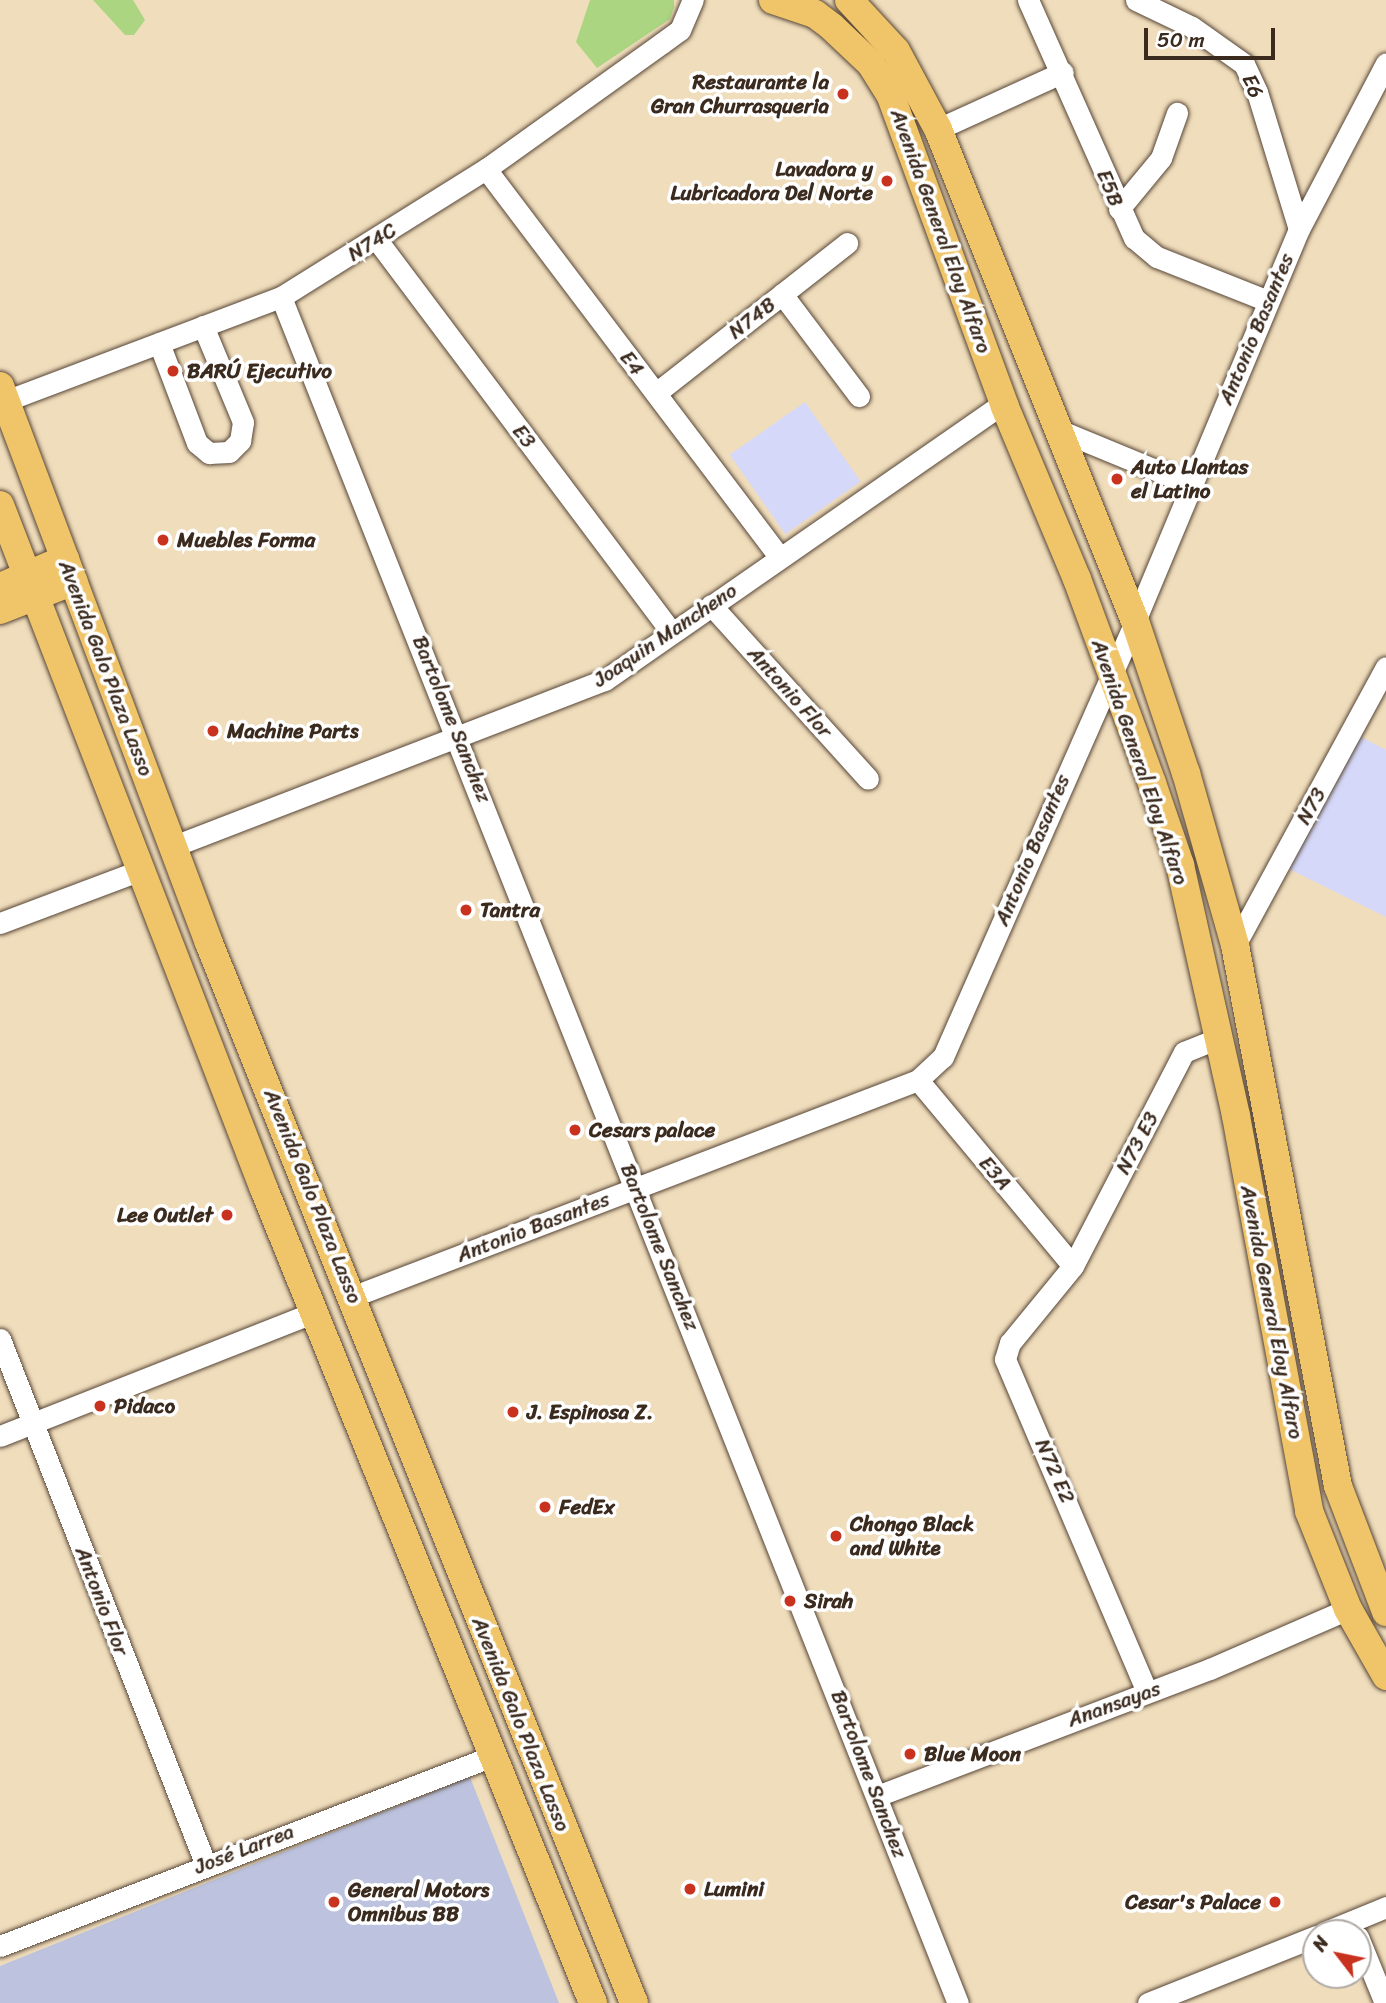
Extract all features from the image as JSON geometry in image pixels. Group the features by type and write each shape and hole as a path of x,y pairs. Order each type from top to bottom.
{"main road":[{"name":"Avenida General Eloy Alfaro","path":"773,0 815,15 840,33 871,64 890,94 1004,403 1077,579 1180,865 1217,1038 1309,1511 1348,1609 1386,1676"},
{"name":"Avenida General Eloy Alfaro","path":"849,0 896,51 938,129 1061,430 1135,621 1186,773 1235,945 1338,1486 1386,1612"},
{"name":"Avenida Galo Plaza Lasso","path":"2,397 174,846 634,2003"},
{"name":"Avenida Galo Plaza Lasso","path":"0,505 138,871 490,1756 593,2003"},
{"path":"0,610 31,586 69,570"},
{"path":"0,587 31,586"}],"street":[{"name":"N74C","path":"2,397 159,343 281,297 377,240 486,169 680,30 693,0"},
{"name":"E5B","path":"1028,0 1063,72 1119,209 1144,249 1268,301"},
{"name":"E6","path":"1136,0 1192,27 1244,64 1257,92 1298,229"},
{"name":"Antonio Basantes","path":"354,1296 918,1080 943,1057 1109,673 1135,621 1298,229 1386,63"},
{"path":"938,129 1063,72"},
{"path":"1119,209 1161,158 1177,113"},
{"name":"E4","path":"486,169 779,556"},
{"name":"E3","path":"377,240 671,632"},
{"name":"N74B","path":"656,393 847,243"},
{"path":"782,294 859,396"},
{"name":"Bartolome Sanchez","path":"281,297 459,737 958,2003"},
{"path":"159,343 197,443 209,453 229,452 240,441 243,422 203,326"},
{"name":"Joaquin Mancheno","path":"174,846 605,680 779,556 1004,403"},
{"path":"1061,430 1192,485"},
{"name":"Antonio Flor","path":"711,605 868,779"},
{"name":"N73","path":"1235,945 1386,667"},
{"path":"0,923 138,871"},
{"name":"N73 E3","path":"1073,1266 1184,1052 1217,1038"},
{"name":"E3A","path":"918,1080 1073,1266"},
{"name":"N72 E2","path":"1073,1266 1010,1343 1005,1359 1147,1692"},
{"path":"0,1436 313,1313"},
{"name":"Antonio Flor","path":"0,1339 205,1863"},
{"name":"Anansayas","path":"877,1796 1147,1692 1348,1609"},
{"name":"José Larrea","path":"0,1945 205,1863 490,1756"},
{"path":"1370,1919 1386,1907"},
{"path":"1147,2003 1302,1942"},
{"path":"1372,1971 1385,2003"}],"shaded area":[{"path":"805,402 861,481 785,534 730,455"},
{"path":"1352,732 1386,750 1386,917 1279,864"},
{"path":"470,1777 559,2003 0,2003 0,1966"}],"green space":[{"path":"93,0 133,0 145,20 134,35 125,35"},
{"path":"590,0 674,0 674,7 670,19 597,68 576,42"}],"place":[{"name":"Restaurante la Gran Churrasqueria","path":"843,94"},
{"name":"Lavadora y Lubricadora Del Norte","path":"887,181"},
{"name":"BARÚ Ejecutivo","path":"173,371"},
{"name":"Auto Llantas el Latino","path":"1117,479"},
{"name":"Muebles Forma","path":"163,540"},
{"name":"Machine Parts","path":"213,731"},
{"name":"Tantra","path":"466,910"},
{"name":"Cesars palace","path":"575,1130"},
{"name":"Lee Outlet","path":"227,1215"},
{"name":"Pidaco","path":"100,1406"},
{"name":"J. Espinosa Z.","path":"513,1412"},
{"name":"FedEx","path":"545,1507"},
{"name":"Chongo Black and White","path":"836,1536"},
{"name":"Sirah","path":"790,1601"},
{"name":"Blue Moon","path":"910,1754"},
{"name":"Lumini","path":"690,1889"},
{"name":"General Motors Omnibus BB","path":"334,1902"},
{"name":"Cesar's Palace","path":"1275,1902"}]}
